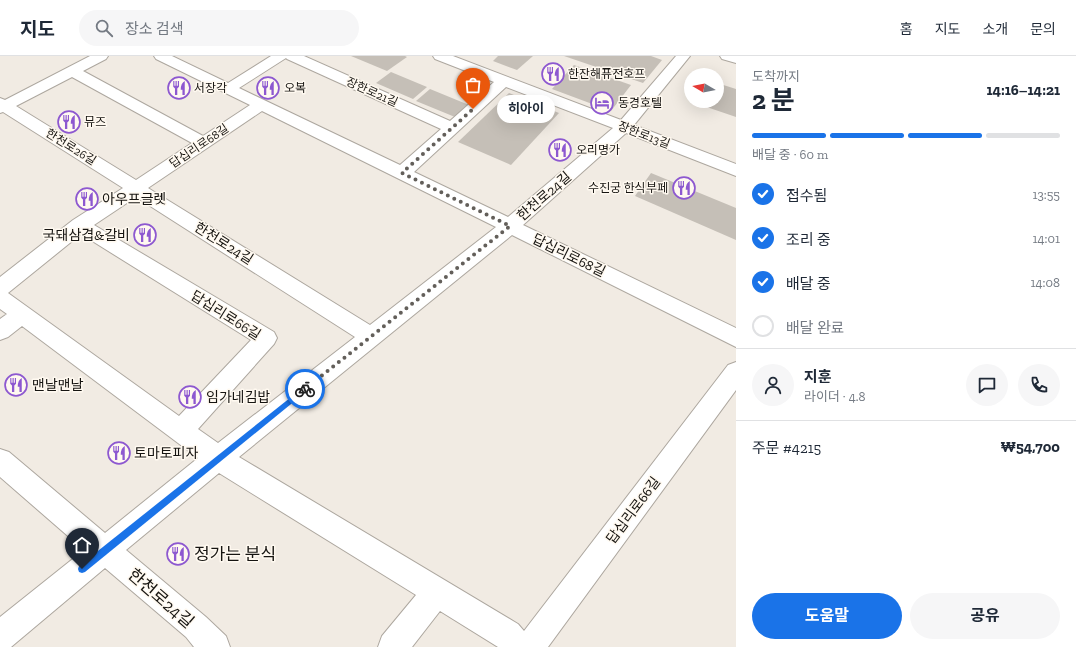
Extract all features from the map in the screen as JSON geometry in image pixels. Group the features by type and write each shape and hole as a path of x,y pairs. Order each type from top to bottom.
{"street":[{"name":"한천로26길","path":"2,105 101,56"},
{"name":"답십리로68길","path":"160,56 402,173 736,338"},
{"path":"228,89 281,56"},
{"name":"장한로21길","path":"292,56 452,128"},
{"name":"장한로13길","path":"440,56 736,170"},
{"name":"한천로24길","path":"0,636 218,458 510,226 624,127 683,56"},
{"path":"727,56 736,59"},
{"path":"72,71 204,143"},
{"path":"402,173 504,81"},
{"name":"한천로26길","path":"2,105 137,188"},
{"name":"답십리로68길","path":"137,188 261,105"},
{"path":"0,288 80,225 137,188"},
{"name":"한천로24길","path":"137,188 371,336"},
{"name":"답십리로66길","path":"80,225 266,338 180,431"},
{"path":"0,298 218,458 507,635 518,647"},
{"path":"0,331 22,314"},
{"name":"답십리로66길","path":"530,647 736,372"},
{"name":"한천로24길","path":"0,461 196,627 215,647"},
{"path":"393,647 437,592"}],"building":[{"path":"351,56 405,56 407,57 387,71"},
{"path":"498,56 533,56 517,70 493,61"},
{"path":"564,56 651,56 662,60 643,83"},
{"path":"574,65 631,85 611,111 552,89"},
{"path":"391,72 427,87 413,99 376,83"},
{"path":"724,85 736,89 736,117 710,108 724,108"},
{"path":"430,89 469,105 455,117 416,101"},
{"path":"509,93 559,113 511,165 458,142"},
{"path":"651,173 736,208 736,240 635,196"}],"way so far":[{"path":"305,389 510,226 402,173 473,109"}],"place":[{"name":"한잔해퓨전호프","path":"553,74"},
{"name":"서장각","path":"179,88"},
{"name":"오복","path":"268,88"},
{"name":"동경호텔","path":"602,103"},
{"name":"히아이","path":"473,109"},
{"name":"뮤즈","path":"69,122"},
{"name":"오리명가","path":"560,150"},
{"name":"수진궁 한식부페","path":"684,188"},
{"name":"아우프글렛","path":"87,199"},
{"name":"국돼삼겹&갈비","path":"145,235"},
{"name":"맨날맨날","path":"16,385"},
{"name":"임가네김밥","path":"190,397"},
{"name":"토마토피자","path":"119,453"},
{"name":"정가는 분식","path":"178,554"}],"route":[{"path":"82,569 305,389"}]}
